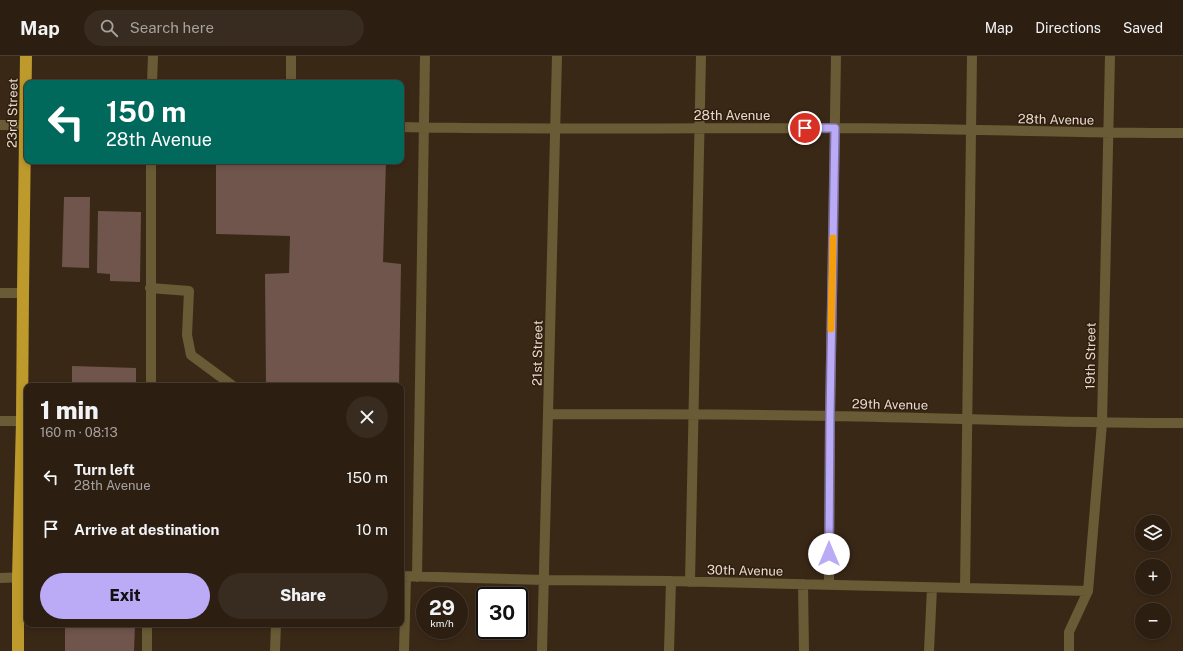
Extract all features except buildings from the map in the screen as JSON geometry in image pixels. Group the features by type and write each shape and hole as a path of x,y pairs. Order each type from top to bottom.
{"highway":[{"name":"23rd Street","path":"26,56 26,80"},
{"name":"23rd Street","path":"18,651 23,577 22,421 25,164"}],"street":[{"path":"152,80 153,56"},
{"path":"291,56 291,80"},
{"path":"417,577 425,56"},
{"name":"21st Street","path":"542,651 558,56"},
{"path":"690,582 700,56"},
{"path":"829,585 830,416 836,56"},
{"path":"965,588 972,56"},
{"name":"19th Street","path":"1069,651 1069,632 1088,591 1102,423 1110,56"},
{"path":"0,125 24,125"},
{"name":"28th Avenue","path":"404,127 699,129 835,128 1183,133"},
{"path":"151,164 151,383"},
{"path":"150,288 189,291 187,334 191,354 229,383"},
{"path":"0,293 23,293"},
{"name":"29th Avenue","path":"548,414 830,416 1183,424"},
{"path":"0,421 22,421"},
{"path":"0,578 23,577"},
{"name":"30th Avenue","path":"404,577 671,581 1088,591"},
{"path":"669,651 671,581"},
{"path":"803,584 804,651"},
{"path":"929,651 932,588"},
{"path":"147,627 147,651"},
{"path":"275,651 276,627"},
{"path":"404,627 404,651"}],"slow traffic":[{"path":"831,329 833,238"}],"route":[{"path":"805,128 835,128 829,554"}]}
